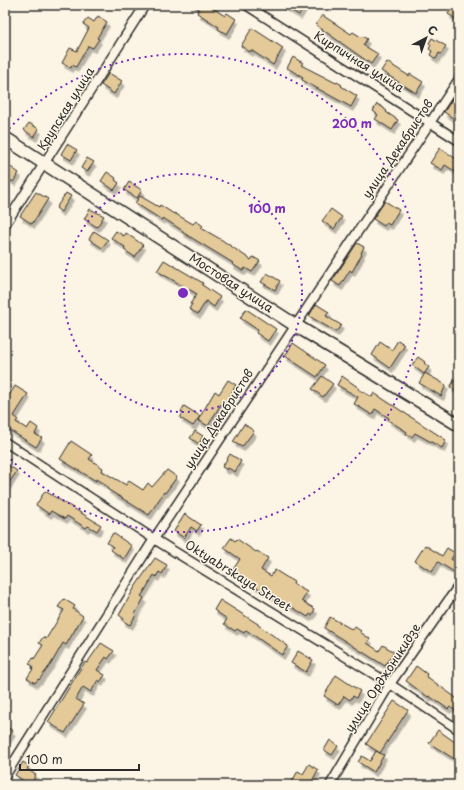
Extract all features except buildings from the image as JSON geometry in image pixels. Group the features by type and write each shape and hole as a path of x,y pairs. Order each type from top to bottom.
{"street":[{"name":"Крупская улица","path":"5,225 145,5"},
{"name":"Кирпичная улица","path":"246,5 459,141"},
{"name":"улица Декабристов","path":"5,776 154,539 459,79"},
{"name":"Мостовая улица","path":"5,138 296,325 459,425"},
{"name":"Oktyabrskaya Street","path":"5,442 154,539 390,684 459,730"},
{"name":"улица Орджоникидзе","path":"330,785 390,684 459,585"}]}
